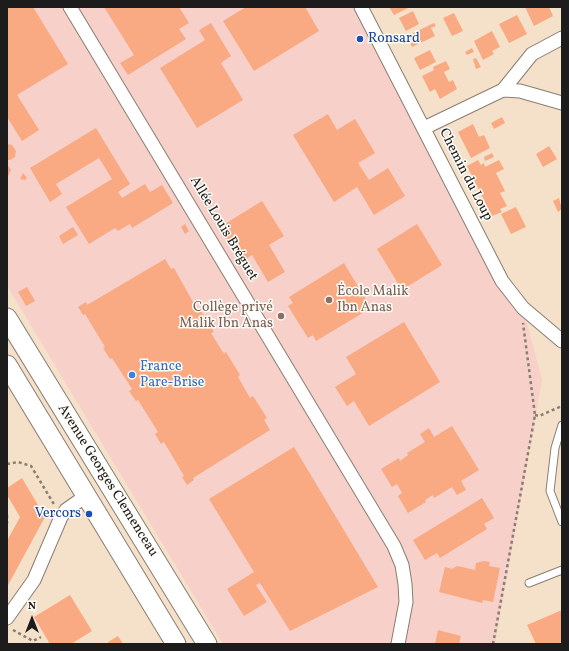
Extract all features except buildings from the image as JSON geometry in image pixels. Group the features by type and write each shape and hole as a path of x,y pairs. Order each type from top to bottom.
{"main road":[{"name":"Avenue Georges Clemenceau","path":"7,318 207,644"},
{"name":"Avenue Georges Clemenceau","path":"7,365 176,644"}],"street":[{"name":"Allée Louis Bréguet","path":"70,7 394,546 402,565 405,584 403,620 398,644"},
{"name":"Chemin du Loup","path":"361,7 488,256 502,280 523,308 562,341"},
{"path":"424,128 502,90 532,54 562,38"},
{"path":"502,90 520,90 552,102 562,103"},
{"path":"7,618 34,580 61,517 66,510 86,496"}],"lane":[{"path":"562,425 555,448 550,491 562,522"},
{"path":"529,583 562,570"}],"path":[{"path":"493,644 535,415 523,328 523,308"},
{"path":"535,415 539,416 562,406"},
{"path":"7,464 18,462 30,466 61,517"},
{"path":"7,515 7,524"},
{"path":"7,626 33,641 41,637"}],"shaded area":[{"path":"7,7 360,7 523,308 542,380 495,644 223,644 7,286"}],"place":[{"name":"Ronsard","path":"360,39"},
{"name":"École Malik Ibn Anas","path":"329,300"},
{"name":"Collège privé Malik Ibn Anas","path":"281,316"},
{"name":"France Pare-Brise","path":"132,375"},
{"name":"Vercors","path":"89,514"}]}
